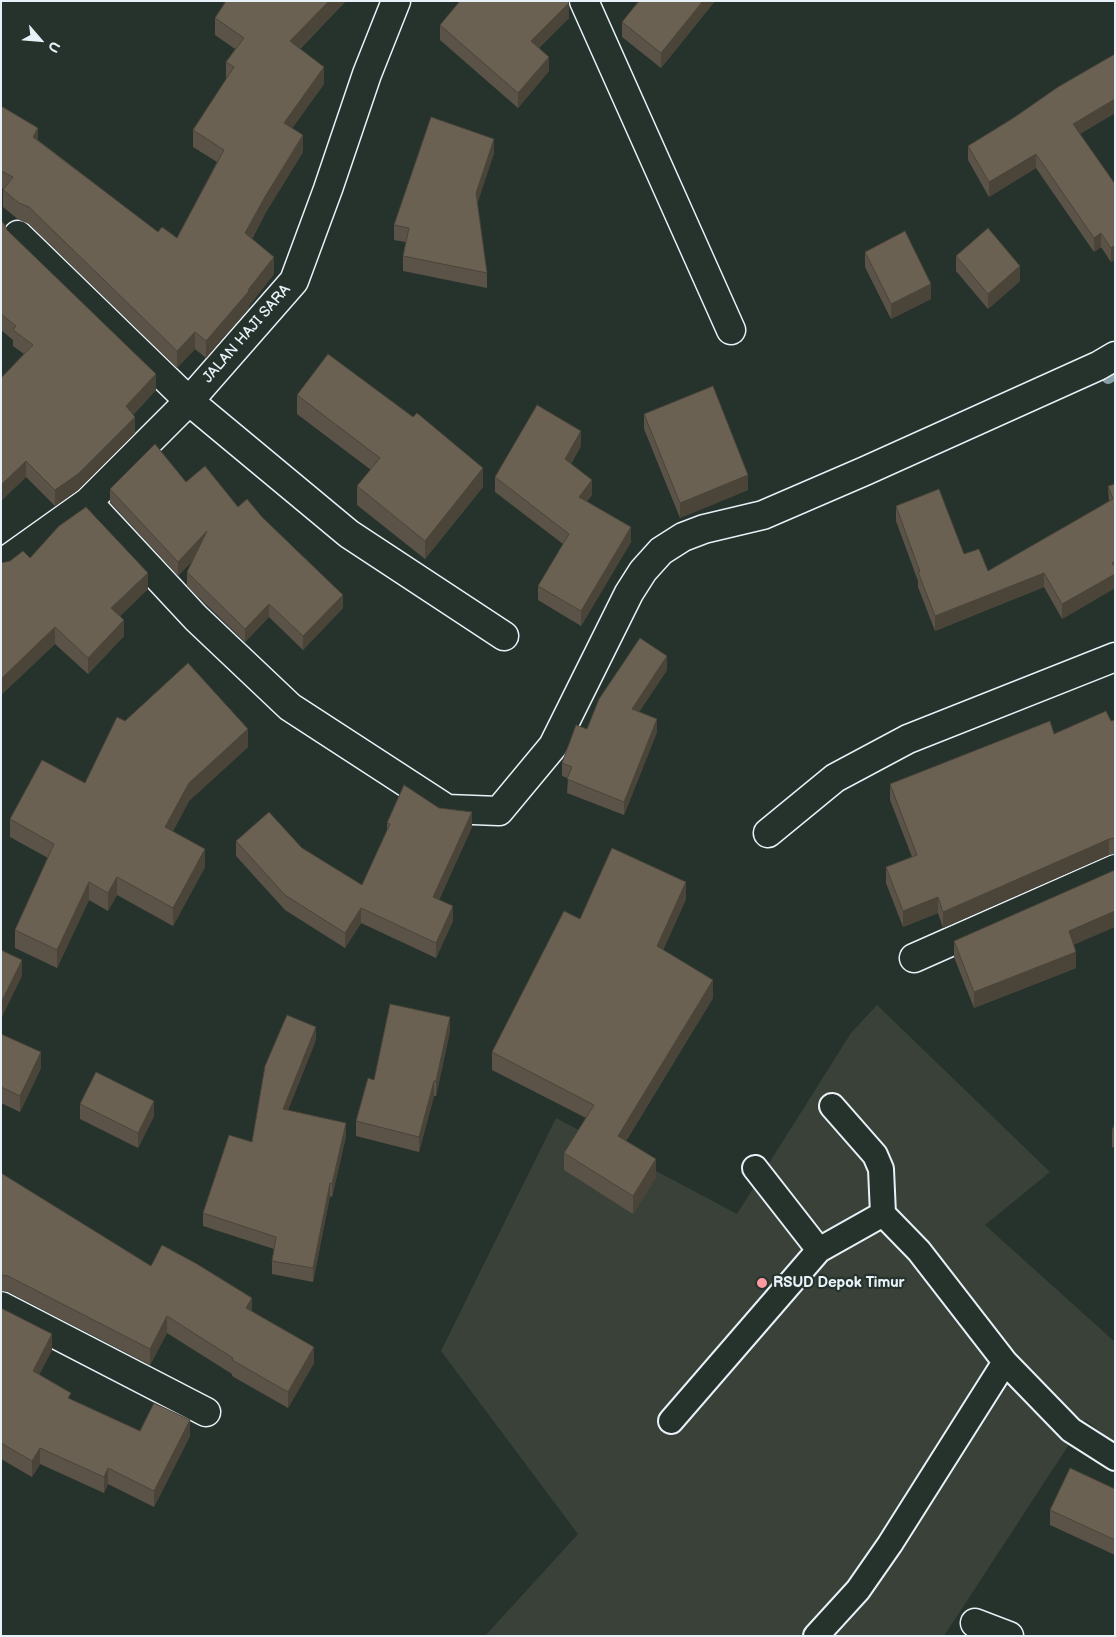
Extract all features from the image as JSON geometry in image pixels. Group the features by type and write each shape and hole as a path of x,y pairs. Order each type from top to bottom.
{"street":[{"name":"JALAN HAJI SARA","path":"1,564 88,502 189,401 294,281 367,74 396,1"},
{"path":"584,1 731,330"},
{"path":"18,235 189,401 349,534 504,636"},
{"path":"88,502 196,618 290,707 447,809 499,811 553,746 628,593 643,571 661,551 683,537 704,529 763,515 780,508 1080,374 1115,356"},
{"path":"768,833 835,778 908,739 1115,657"},
{"path":"914,958 1115,869"},
{"path":"1,1306 206,1412"},
{"path":"975,1623 1009,1636"}],"lane":[{"path":"832,1106 875,1155 881,1169 883,1214 919,1252 1005,1362 1071,1430 1115,1458"},
{"path":"755,1168 820,1250"},
{"path":"671,1421 820,1250 883,1214"},
{"path":"816,1636 858,1590 890,1544 1005,1362"}],"shaded area":[{"name":"RSUD Depok Timur","path":"877,1005 1050,1172 985,1225 1115,1342 1115,1443 1085,1420 944,1636 485,1636 578,1534 441,1351 556,1118 737,1214 851,1033"}],"building":[{"path":"226,1 329,1 290,41 324,67 284,123 303,135 245,233 274,257 249,291 206,341 195,332 177,351 29,207 19,203 3,190 13,177 1,171 1,106 38,128 33,137 158,232 162,227 177,238 224,150 193,130 234,67 226,62 244,38 215,18"},
{"path":"460,1 567,1 569,3 531,41 549,57 518,93 440,25"},
{"path":"639,1 703,1 661,53 622,22"},
{"path":"1115,54 1115,99 1073,124 1115,184 1115,245 1111,248 1101,233 1094,238 1036,154 989,182 968,146 1012,119 1058,87"},
{"path":"431,117 494,139 476,193 487,273 403,256 409,228 394,225"},
{"path":"3,222 7,230 156,374 126,406 135,417 78,474 55,490 26,461 1,485 1,378 33,345 13,330 16,326 1,314 1,224"},
{"path":"988,228 1020,266 988,294 956,256"},
{"path":"905,231 931,284 891,304 865,252"},
{"path":"328,354 413,417 417,413 483,468 425,541 357,486 380,458 297,395"},
{"path":"713,386 748,475 680,503 644,414"},
{"path":"537,405 581,431 565,459 592,480 579,497 631,527 581,611 538,586 569,534 495,477"},
{"path":"155,444 186,482 205,466 238,507 247,499 262,517 343,595 303,636 269,604 245,629 187,572 207,531 178,562 110,489"},
{"path":"1115,484 1115,562 1112,563 1115,567 1115,574 1062,604 1044,573 935,616 896,506 939,489 964,554 979,549 988,571 1113,499 1108,486"},
{"path":"86,507 148,573 111,608 124,620 88,658 55,627 1,679 1,563 10,561 23,551 30,558 59,526"},
{"path":"640,638 667,656 632,709 657,719 624,802 567,779 572,767 562,763 576,725 587,729 599,699"},
{"path":"188,663 248,729 189,783 165,827 205,849 173,908 117,877 108,893 89,882 57,950 15,930 54,844 10,819 42,760 85,783 117,717 125,721"},
{"path":"1106,711 1111,721 1115,720 1115,838 943,912 938,897 903,911 886,867 917,855 890,784 1050,721 1054,734"},
{"path":"404,785 439,808 472,812 433,897 453,906 436,943 361,908 345,933 285,895 236,841 269,812 302,848 362,885 390,824 387,823"},
{"path":"612,848 686,882 657,946 713,980 618,1136 656,1159 633,1196 564,1153 594,1105 492,1052 564,911 580,919"},
{"path":"1115,870 1115,911 1069,931 1076,952 974,992 954,941"},
{"path":"1,950 22,960 1,1003"},
{"path":"390,1004 450,1017 436,1081 434,1081 419,1137 356,1121 368,1078 374,1080"},
{"path":"287,1015 316,1027 283,1109 346,1123 332,1184 330,1183 313,1268 272,1261 276,1237 203,1213 229,1135 252,1142 265,1066"},
{"path":"1,1034 41,1052 20,1096 1,1087"},
{"path":"96,1072 154,1101 138,1133 80,1104"},
{"path":"1,1173 151,1266 162,1245 252,1298 246,1308 314,1347 288,1392 232,1360 233,1358 167,1316 150,1349 8,1276 1,1275"},
{"path":"1,1308 52,1334 33,1371 71,1393 68,1398 140,1431 154,1403 190,1420 154,1491 108,1468 104,1477 40,1448 32,1461 1,1443"},
{"path":"1070,1468 1115,1489 1115,1540 1050,1510"}],"waterway":[{"path":"1108,378 1115,374"}],"place":[{"name":"RSUD Depok Timur","path":"762,1283"}]}
